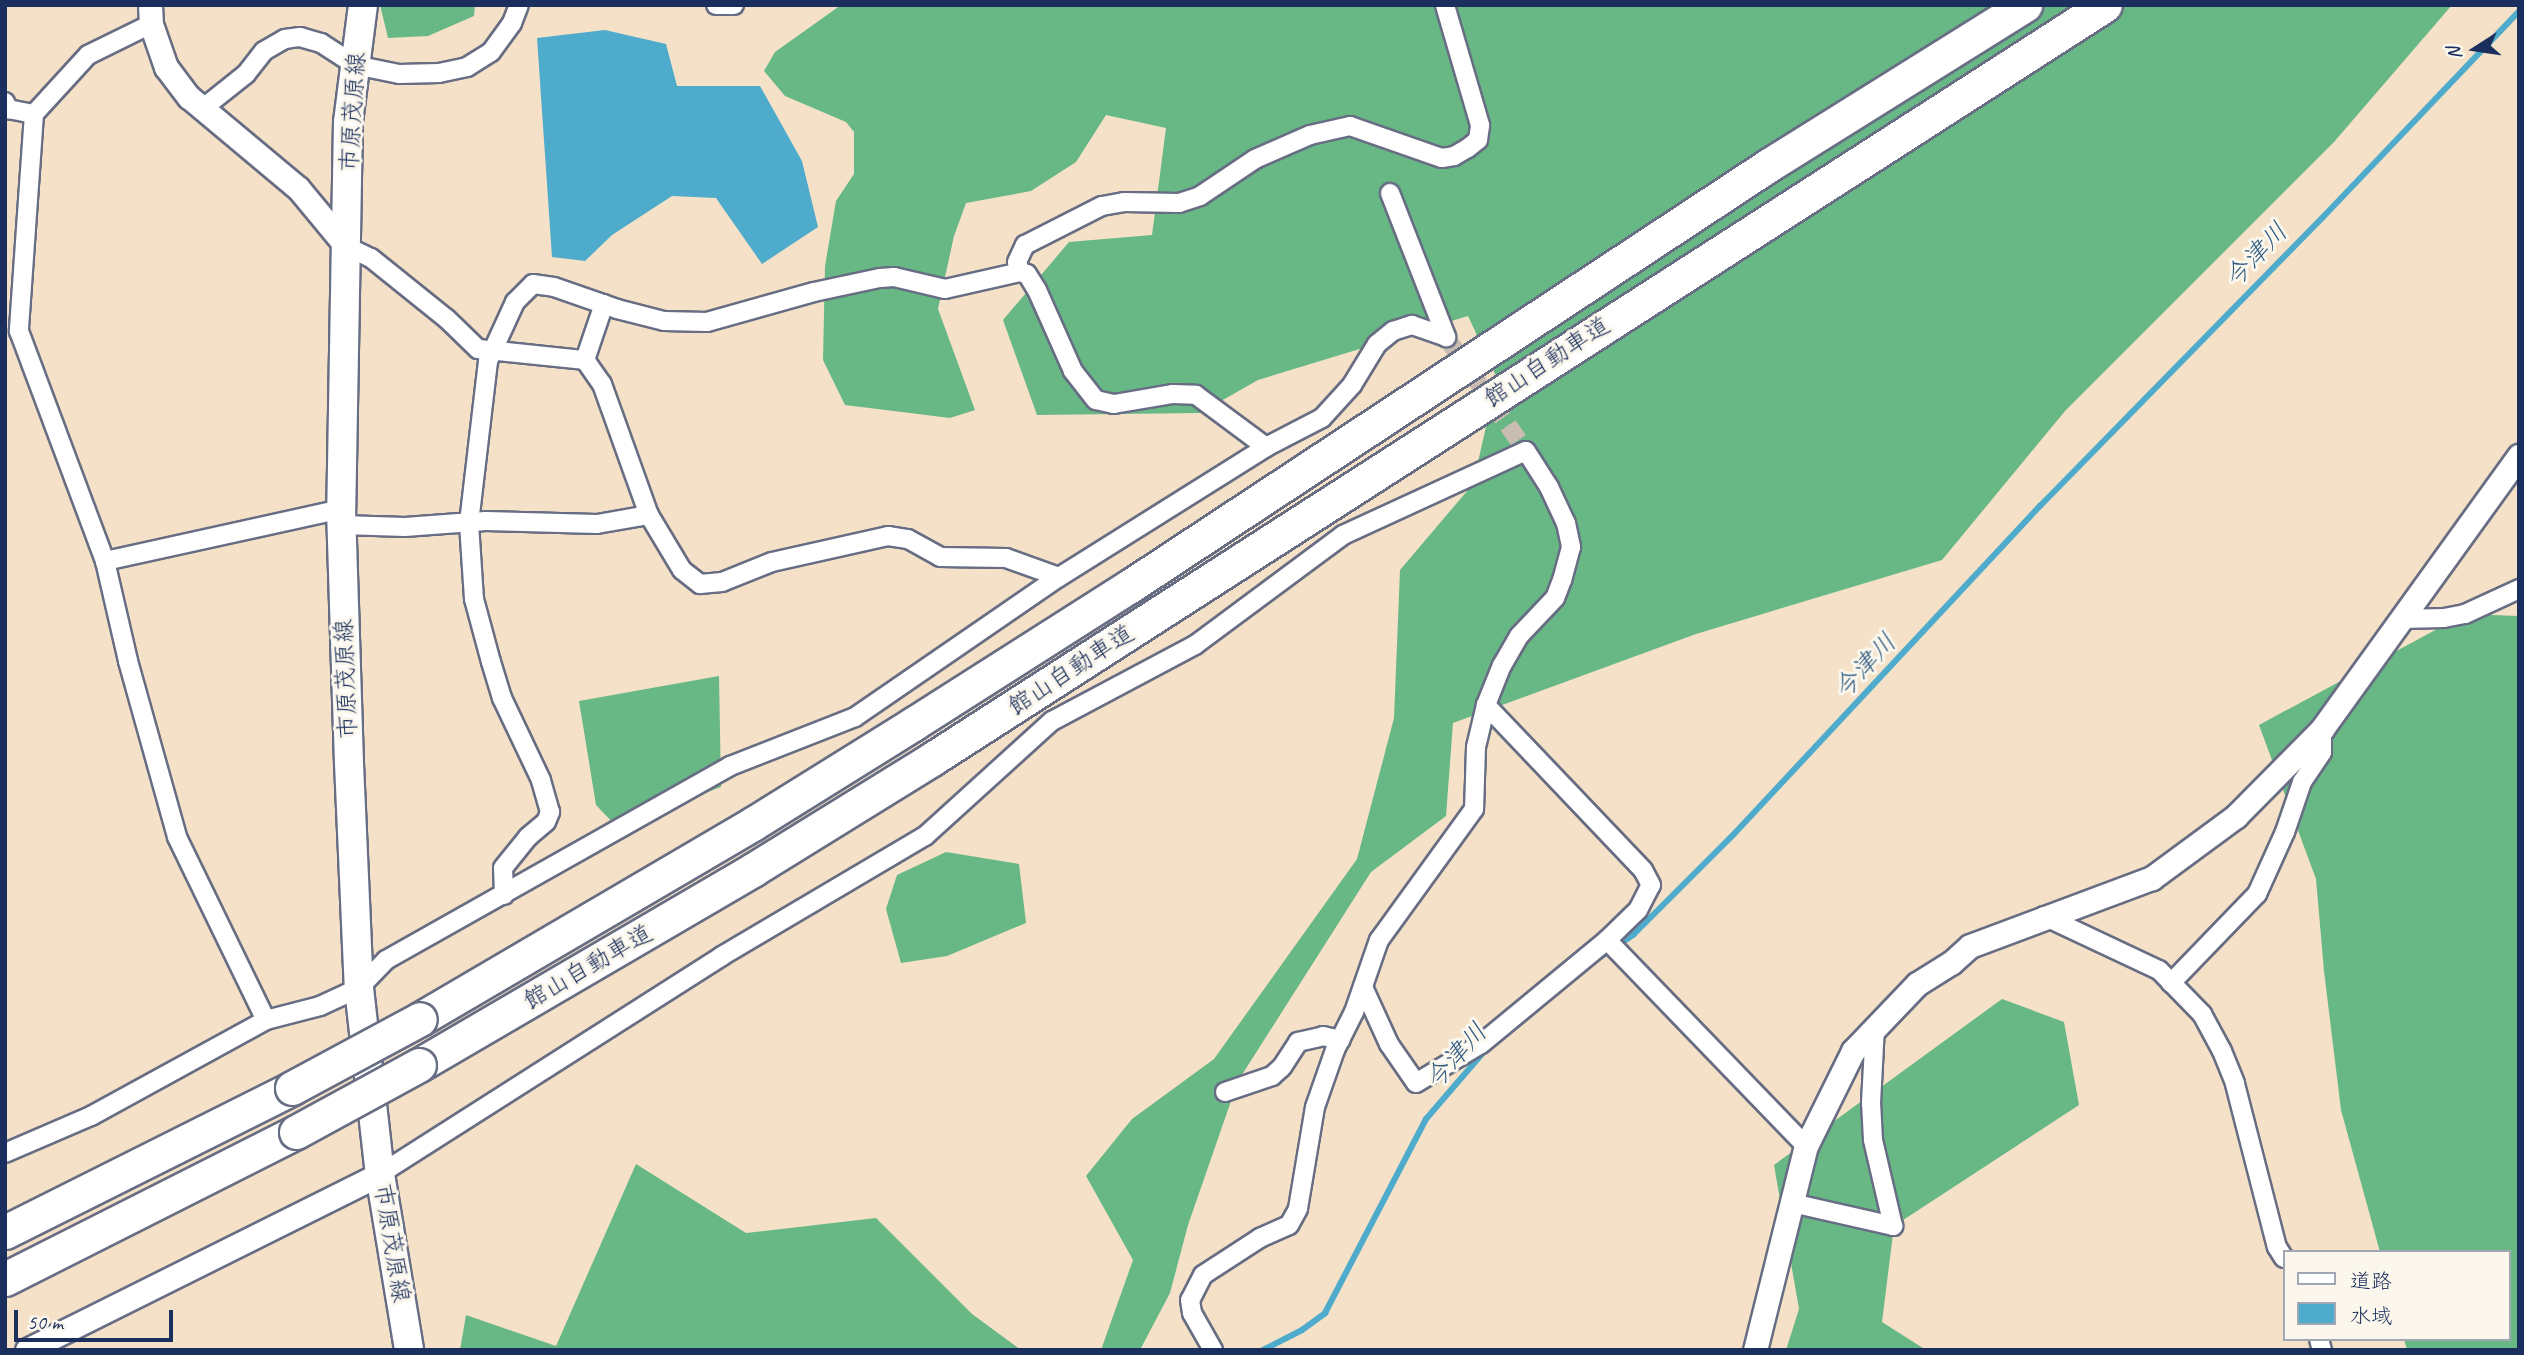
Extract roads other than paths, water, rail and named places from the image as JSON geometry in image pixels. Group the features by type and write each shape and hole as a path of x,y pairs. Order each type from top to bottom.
{"highway":[{"name":"館山自動車道","path":"5,1233 292,1088 420,1019 754,823 1130,586 1769,165 2025,5"},
{"name":"館山自動車道","path":"5,1279 296,1132 419,1065 754,869 944,751 2105,5"}],"main road":[{"name":"市原茂原線","path":"363,5 348,122 341,517 359,988 380,1174 409,1350"}],"street":[{"path":"202,109 246,74 264,51 285,39 300,37 321,43 355,65 398,74 439,73 467,67 491,52 512,23 519,5"},
{"path":"716,5 731,8 734,5"},
{"path":"1020,272 1017,262 1026,245 1102,206 1124,202 1179,203 1200,196 1255,159 1310,135 1350,126 1442,158 1454,156 1468,148 1478,140 1480,125 1445,5"},
{"path":"267,1020 177,836 128,661 105,561 19,331 34,114 88,55 150,14 166,66 202,109 298,188 346,247 371,258 447,319 478,349 585,360"},
{"path":"5,102 8,109 34,114"},
{"path":"5,1153 91,1116 267,1020 320,1006 359,988 386,960 730,766 855,717 1059,577 1266,446 1322,418 1352,385 1377,344 1392,331 1412,325 1446,337 1390,193"},
{"path":"504,895 503,868 528,836 546,822 550,812 541,780 502,698 491,662 474,599 469,523 488,361 515,302 533,284 554,286 664,321 706,322 814,292 880,278 894,277 945,289 1020,272 1027,274 1037,290 1073,371 1096,400 1114,404 1173,394 1196,395 1266,446"},
{"path":"585,360 604,304"},
{"path":"585,360 601,384 649,515 682,570 701,584 722,582 772,562 888,536 908,539 940,557 1006,558 1059,577"},
{"path":"27,1350 380,1174 722,956 925,836 1052,721 1195,645 1343,535 1526,451 1549,486 1566,523 1571,547 1555,598 1519,636 1502,665 1486,705 1476,747 1474,808 1379,940 1315,1107 1298,1209 1289,1225 1260,1238 1203,1275 1190,1300 1192,1313 1213,1350"},
{"path":"1755,1350 1806,1146 1853,1051 1917,984 1951,963 1970,946 2044,916 2152,878 2236,816 2322,729 2519,456"},
{"path":"105,561 341,517 405,527 469,523 597,524 649,515"},
{"path":"2401,619 2444,618 2465,614 2519,589"},
{"path":"1363,987 1389,1044 1416,1083 1481,1044 1607,940 1638,910 1651,885 1643,870 1486,705"},
{"path":"2171,983 2257,894 2285,832 2302,782 2322,752 2322,729"},
{"path":"2044,916 2159,970 2202,1014 2222,1051 2245,1120 2277,1247 2282,1255"},
{"path":"1607,940 1806,1146"},
{"path":"1792,1203 1894,1226 1874,1140 1871,1103 1875,1027"},
{"path":"1225,1092 1272,1076 1282,1068 1298,1042 1323,1037 1341,1040"}],"water":[{"path":"605,30 666,44 677,86 760,86 802,161 818,227 762,264 716,198 672,196 612,235 585,261 552,257 537,38"}],"waterway":[{"name":"今津川","path":"1596,960 1633,935 1734,834 2041,505 2324,216 2519,11"},
{"name":"今津川","path":"1263,1350 1302,1330 1325,1313 1426,1119 1487,1048"}],"tunnel":[{"path":"1446,337 1526,451"}]}
